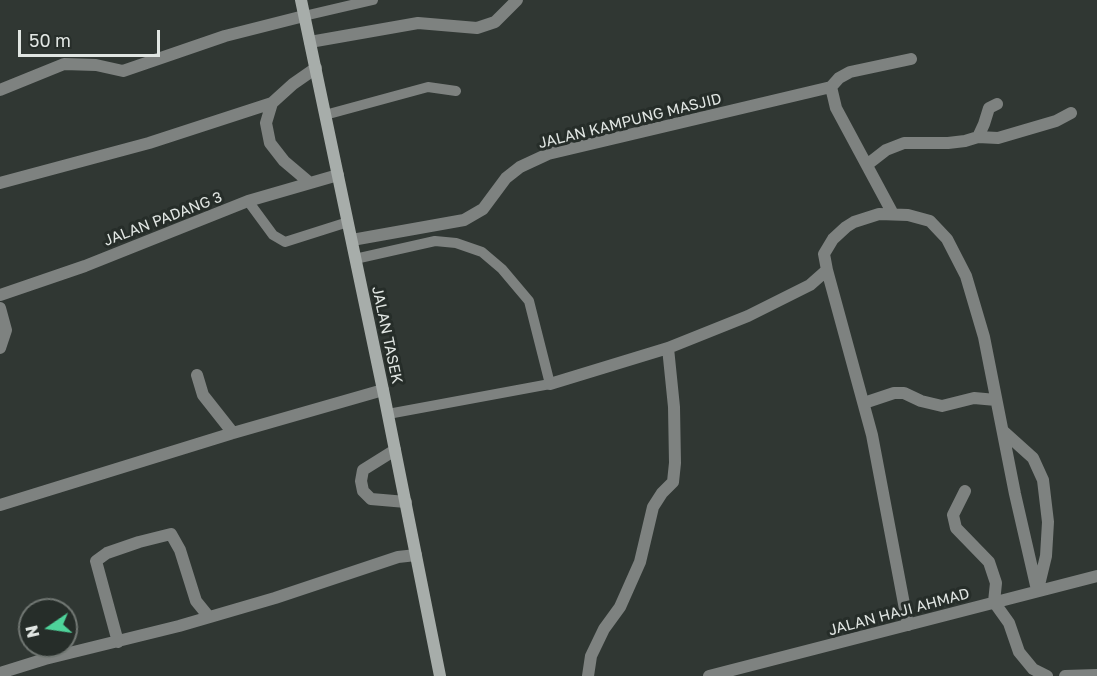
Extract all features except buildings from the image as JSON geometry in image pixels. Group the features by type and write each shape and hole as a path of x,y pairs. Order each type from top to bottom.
{"main road":[{"name":"JALAN TASEK","path":"301,0 388,414 440,676"}],"street":[{"path":"310,42 417,23 477,28 495,22 517,0"},
{"path":"0,90 64,64 96,65 123,71 225,36 304,16"},
{"path":"893,214 836,108 831,87 838,78 850,72 911,59"},
{"path":"0,183 149,143 272,103 316,68"},
{"name":"JALAN KAMPUNG MASJID","path":"352,240 464,220 483,209 506,178 520,167 548,154 831,87"},
{"path":"272,103 266,123 270,143 284,161 310,183"},
{"path":"978,137 989,108 997,104"},
{"path":"868,164 886,150 904,143 948,143 978,137 998,138 1056,121 1071,113"},
{"name":"JALAN PADANG 3","path":"0,295 85,266 248,201 338,175"},
{"path":"908,625 872,435 824,254 833,239 846,227 879,214 908,215 930,221 947,239 966,276 984,337 1015,494 1038,590"},
{"path":"550,384 668,348 748,316 810,285 827,270"},
{"path":"0,308 6,330 0,348"},
{"path":"588,676 591,656 604,629 620,607 640,562 653,507 673,482 674,407 668,348"},
{"path":"197,375 203,395 233,433"},
{"path":"0,505 233,433 383,390"},
{"path":"864,403 894,393 904,393 921,401 942,406 974,398 996,400"},
{"path":"1003,431 1033,458 1043,480 1048,522 1046,556 1038,590"},
{"path":"395,450 363,470 361,481 363,491 371,499 406,502"},
{"path":"965,491 953,515 956,528 989,562 996,583 994,602 1009,623 1019,652 1033,669 1047,676"},
{"path":"118,642 96,561 107,553 139,542 171,534 180,550 196,601 209,617"},
{"path":"0,673 45,658 118,642 209,617 398,557 416,555"},
{"name":"JALAN HAJI AHMAD","path":"709,676 1097,576"},
{"path":"1065,676 1097,675"}],"lane":[{"path":"304,16 371,0"},
{"path":"325,115 428,87 456,91"},
{"path":"248,201 273,235 285,242 348,222"},
{"path":"355,259 435,241 456,243 482,252 502,268 529,302 550,384 388,414"}]}
